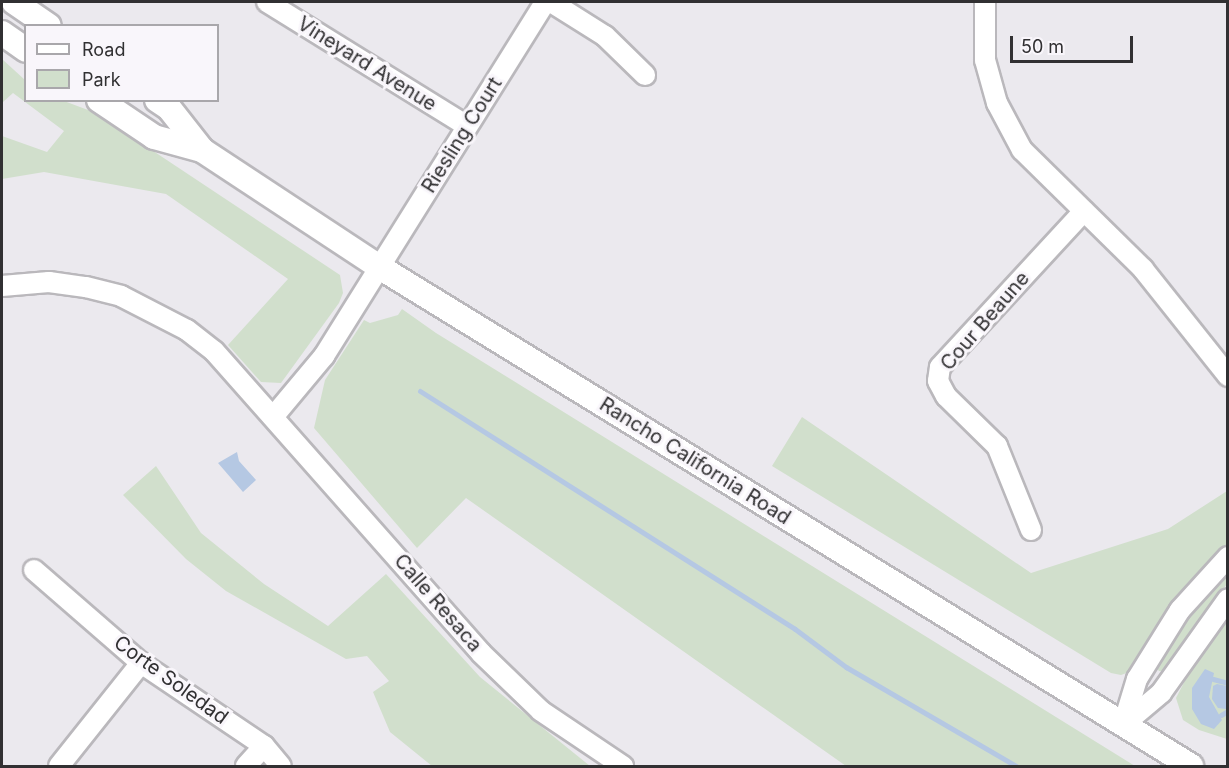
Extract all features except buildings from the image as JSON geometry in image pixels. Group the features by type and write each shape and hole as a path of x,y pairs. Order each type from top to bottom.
{"main road":[{"path":"14,2 46,24"},
{"path":"2,9 24,25"},
{"path":"2,33 24,49"},
{"name":"Rancho California Road","path":"102,102 154,137 202,150"},
{"name":"Rancho California Road","path":"160,102 168,108 202,150 381,268 1191,766"}],"street":[{"name":"Riesling Court","path":"273,417 324,356 545,2"},
{"path":"552,2 605,36 645,75"},
{"path":"985,2 985,60 997,103 1022,150 1143,269 1227,376"},
{"name":"Vineyard Avenue","path":"275,4 467,126"},
{"name":"Cour Beaune","path":"1031,530 997,446 945,396 938,381 940,367 1084,211"},
{"name":"Calle Resaca","path":"2,286 49,282 86,287 156,311 214,351 481,653 541,711 623,766"},
{"path":"1123,725 1137,679 1180,610 1227,557"},
{"name":"Corte Soledad","path":"34,570 141,663 264,746 281,766"},
{"path":"1123,725 1161,693 1227,600"},
{"path":"59,766 141,663"},
{"path":"246,766 264,746"}],"green space":[{"path":"2,59 24,79 24,101 13,93 3,102"},
{"path":"25,102 67,102 96,113 340,275 343,293 339,303 281,383 261,382 228,345 288,279 166,194 44,172 2,179 2,136 47,152 64,131"},
{"path":"402,309 436,333 1135,766 846,766 466,498 417,548 314,428 325,380 364,320 370,323 398,315"},
{"path":"802,417 1031,573 1168,529 1227,491 1227,547 1135,670 1121,675 1111,673 772,466"},
{"path":"156,466 201,533 264,584 328,626 386,574 480,677 590,766 432,766 390,732 373,692 389,681 367,656 346,659 226,591 186,559 123,495"},
{"path":"1227,569 1227,584 1164,671 1159,671 1156,667 1180,627"},
{"path":"1227,618 1227,739 1199,730 1183,720 1176,698 1193,665"}],"water":[{"path":"237,452 239,461 256,480 243,492 218,463"},
{"path":"1205,669 1214,673 1209,697 1222,720 1214,729 1201,724 1192,709 1192,688"},
{"path":"1217,684 1227,686 1226,709 1218,708 1212,699 1213,686"}],"waterway":[{"path":"420,391 795,629 846,667 1016,766"},
{"path":"1213,679 1228,683"},
{"path":"1221,715 1228,711"}]}
